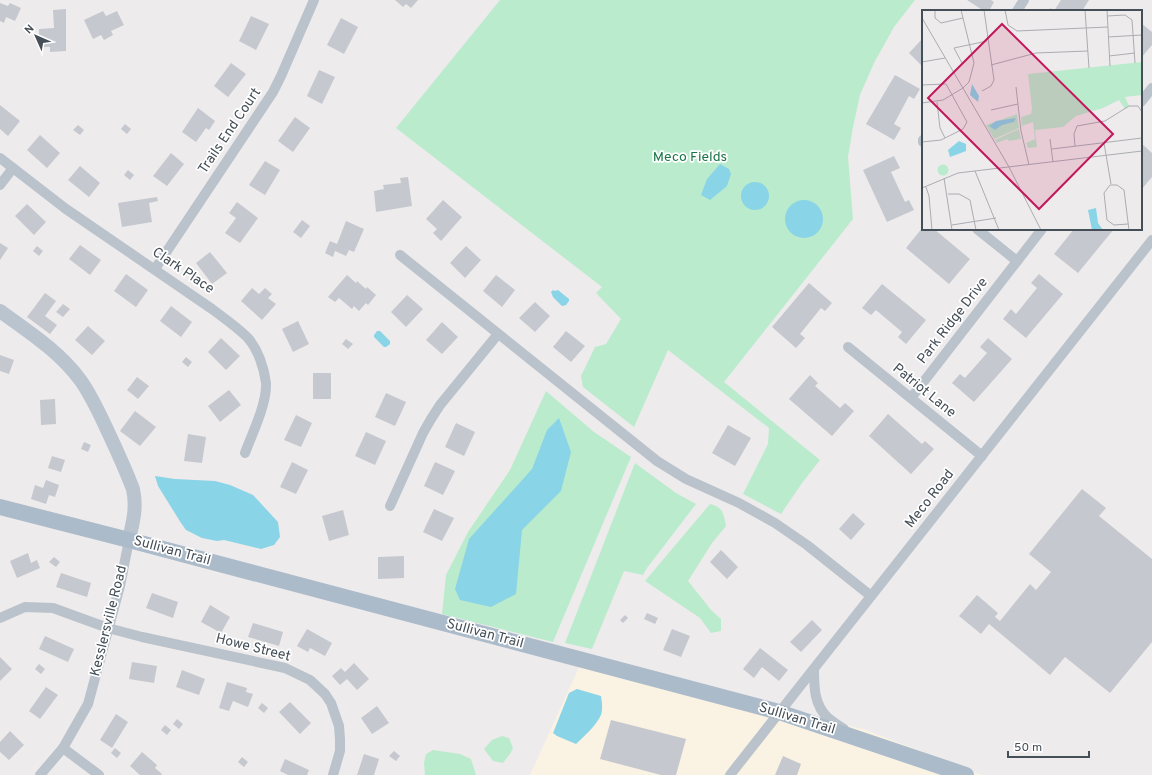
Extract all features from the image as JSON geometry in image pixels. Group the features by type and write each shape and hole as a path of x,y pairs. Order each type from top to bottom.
{"main road":[{"name":"Kesslersville Road","path":"0,311 28,331 55,354 77,377 90,395 133,489 136,500 135,513 129,540"},
{"name":"Sullivan Trail","path":"0,507 780,712 966,775"}],"street":[{"name":"Trails End Court","path":"155,269 273,92 282,76 314,0"},
{"path":"1018,10 1024,0"},
{"path":"1142,101 1151,92"},
{"name":"Clark Place","path":"0,158 66,209 212,309 235,326 249,339 259,355 266,384 264,402 245,453"},
{"path":"0,186 13,168"},
{"path":"979,230 1017,261"},
{"name":"Park Ridge Drive","path":"911,398 1041,230"},
{"name":"Meco Road","path":"730,775 1152,240"},
{"path":"400,255 657,461 686,479 739,503 775,523 807,545 871,596"},
{"path":"390,506 423,433 431,419 498,334"},
{"name":"Patriot Lane","path":"848,347 982,456"},
{"name":"Kesslersville Road","path":"40,775 63,748 88,704 120,586 129,540"},
{"name":"Howe Street","path":"0,618 25,607 53,608 108,628 285,668 310,680 325,694 331,703 339,726 340,739 340,751 333,775"},
{"path":"814,669 814,689 818,706 827,718 855,738"},
{"path":"63,748 98,775"}],"shaded area":[{"path":"581,663 863,729 982,775 530,775"}],"green space":[{"name":"Meco Fields","path":"500,0 915,0 894,27 874,63 860,95 848,157 853,219 724,382 820,460 781,514 743,494 768,444 769,428 668,350 634,427 583,387 581,376 595,347 606,344 621,319 596,293 602,287 396,128"},
{"path":"546,391 594,432 631,457 553,642 442,614 446,575 468,532 510,470"},
{"path":"635,463 676,493 696,504 643,575 624,571 592,649 565,643"},
{"path":"710,504 722,511 726,526 712,543 688,581 712,611 721,619 721,631 711,633 700,618 645,581"},
{"path":"502,736 509,738 513,748 503,763 493,761 484,749 492,740"},
{"path":"433,750 460,754 471,759 476,775 425,775 424,763 426,754"}],"water":[{"path":"720,164 729,169 731,174 727,186 710,200 701,195 707,179"},
{"path":"755,182 765,186 769,196 765,206 755,210 745,206 741,196 745,186"},
{"path":"800,200 808,200 815,203 820,208 823,219 820,230 815,235 808,238 800,238 793,235 788,230 785,223 785,215 788,208 793,203"},
{"path":"553,290 558,290 569,299 566,305 562,306 553,297 551,292"},
{"path":"377,331 380,331 390,341 390,344 384,347 374,337"},
{"path":"559,418 571,452 561,491 522,530 516,594 491,607 460,600 455,589 469,539 532,469 547,430"},
{"path":"155,476 175,479 215,481 230,485 253,495 278,522 280,537 274,545 261,549 224,540 217,541 202,538 186,530 158,486"},
{"path":"577,689 601,696 602,708 601,715 596,723 576,744 553,733 569,693"}],"building":[{"path":"395,0 418,0 411,8 406,4 403,7"},
{"path":"967,0 991,0 994,2 990,10 982,10"},
{"path":"1061,0 1089,0 1083,10 1055,10"},
{"path":"0,3 8,6 10,3 21,8 15,21 6,17 4,23 0,21"},
{"path":"66,9 66,51 50,52 50,47 39,47 39,29 54,28 53,10"},
{"path":"103,11 106,16 117,11 124,25 111,31 113,35 104,40 101,35 93,39 84,20"},
{"path":"251,16 269,24 256,50 239,41"},
{"path":"341,18 358,27 344,54 327,45"},
{"path":"1142,24 1152,32 1152,45 1142,57"},
{"path":"922,39 922,66 909,53"},
{"path":"231,63 246,74 228,97 214,86"},
{"path":"319,70 335,77 322,104 307,96"},
{"path":"895,75 920,89 914,99 909,96 894,124 901,128 894,140 866,124"},
{"path":"0,105 20,121 8,136 0,129"},
{"path":"198,108 215,121 209,130 206,128 196,142 182,132"},
{"path":"295,117 310,128 293,152 278,141"},
{"path":"125,124 131,129 127,134 121,129"},
{"path":"78,125 84,130 80,135 73,130"},
{"path":"40,135 60,153 47,168 27,150"},
{"path":"1142,144 1152,153 1152,177 1142,189"},
{"path":"171,153 184,164 167,186 153,176"},
{"path":"894,156 900,168 891,172 905,202 909,200 914,210 887,222 863,170"},
{"path":"265,161 280,170 265,195 249,185"},
{"path":"80,166 100,183 89,197 68,180"},
{"path":"128,170 134,175 130,180 124,175"},
{"path":"408,177 412,206 376,212 374,191 384,189 383,185 401,183 400,178"},
{"path":"157,197 158,201 149,203 152,222 122,227 118,203"},
{"path":"443,200 462,217 441,241 433,233 437,229 426,219"},
{"path":"237,202 258,218 240,243 225,233 236,218 229,213"},
{"path":"27,204 46,222 34,235 15,216"},
{"path":"302,220 310,226 301,238 293,232"},
{"path":"346,221 364,229 354,252 349,250 346,256 335,251 333,257 325,253 330,241 337,244"},
{"path":"922,228 922,230 935,230 970,259 949,284 906,248"},
{"path":"1073,230 1113,230 1078,273 1054,254"},
{"path":"0,243 8,248 0,260"},
{"path":"80,245 101,260 90,275 69,259"},
{"path":"37,246 43,251 39,256 33,251"},
{"path":"466,246 481,260 465,278 450,263"},
{"path":"210,252 227,273 212,284 196,263"},
{"path":"126,274 148,290 136,307 114,291"},
{"path":"1039,274 1063,294 1026,338 1003,319 1011,309 1016,314 1037,288 1031,283"},
{"path":"347,275 366,289 367,287 376,295 368,305 366,303 359,311 354,306 352,309 339,298 335,302 328,297"},
{"path":"496,275 515,290 502,307 483,291"},
{"path":"809,283 832,303 825,311 821,308 800,334 805,338 796,348 772,327"},
{"path":"882,284 926,320 906,344 898,337 902,332 876,310 871,315 862,308"},
{"path":"252,288 259,294 265,288 272,294 268,298 276,304 262,320 241,301"},
{"path":"45,293 56,301 45,316 57,325 50,334 27,317"},
{"path":"407,295 423,309 406,327 391,312"},
{"path":"535,302 550,316 535,332 519,318"},
{"path":"63,304 70,309 63,317 56,312"},
{"path":"171,306 192,322 181,337 160,321"},
{"path":"298,321 309,344 293,352 282,329"},
{"path":"442,322 458,337 442,354 426,340"},
{"path":"88,326 105,341 92,355 75,340"},
{"path":"566,331 585,346 571,362 553,347"},
{"path":"221,338 240,356 226,370 208,352"},
{"path":"988,338 1012,359 974,402 952,383 960,374 965,378 987,353 980,347"},
{"path":"346,339 353,344 348,349 342,344"},
{"path":"0,355 14,360 9,374 0,371"},
{"path":"186,357 192,362 188,367 182,362"},
{"path":"313,373 331,373 331,399 313,399"},
{"path":"810,375 818,383 815,386 840,408 845,403 854,411 832,436 789,399"},
{"path":"137,377 149,386 138,399 127,390"},
{"path":"229,390 241,405 220,422 208,406"},
{"path":"386,393 406,402 395,426 375,417"},
{"path":"55,399 56,424 41,425 40,400"},
{"path":"135,411 156,427 140,446 120,431"},
{"path":"888,414 922,444 925,441 934,449 911,474 869,436"},
{"path":"296,415 312,423 301,447 284,440"},
{"path":"456,423 475,432 464,456 445,447"},
{"path":"728,425 751,438 735,466 712,453"},
{"path":"366,432 386,441 375,465 355,456"},
{"path":"188,434 206,437 202,463 184,461"},
{"path":"84,442 91,445 88,452 81,449"},
{"path":"52,456 65,460 61,472 48,468"},
{"path":"292,462 308,470 296,494 280,487"},
{"path":"435,462 455,471 443,495 424,486"},
{"path":"46,480 59,485 55,497 49,495 46,504 31,499 35,485 43,488"},
{"path":"1082,489 1106,508 1099,516 1152,559 1152,642 1110,693 1065,657 1050,675 989,624 981,634 959,616 977,595 998,613 995,617 1000,621 1030,584 1036,590 1051,572 1029,554"},
{"path":"434,509 454,518 442,541 423,532"},
{"path":"343,510 349,535 329,541 322,516"},
{"path":"853,513 865,524 851,540 839,529"},
{"path":"721,550 738,567 727,579 710,562"},
{"path":"28,553 31,563 37,560 40,568 17,578 10,561"},
{"path":"404,556 404,578 378,579 378,557"},
{"path":"54,557 60,562 56,567 49,562"},
{"path":"61,573 91,583 87,597 56,587"},
{"path":"152,593 178,602 173,618 146,608"},
{"path":"210,605 230,617 221,633 201,622"},
{"path":"647,613 658,618 655,624 644,619"},
{"path":"625,615 628,618 623,623 620,620"},
{"path":"812,620 822,630 801,652 790,642"},
{"path":"253,623 283,632 279,646 248,637"},
{"path":"307,629 332,643 325,656 310,648 308,652 297,646"},
{"path":"672,629 690,636 681,657 663,650"},
{"path":"45,636 74,649 68,662 39,649"},
{"path":"760,648 788,670 779,681 762,667 754,678 743,669"},
{"path":"0,657 12,669 0,681"},
{"path":"132,662 157,666 154,683 129,679"},
{"path":"354,663 369,679 357,690 347,679 340,685 332,676 341,668 345,672"},
{"path":"39,664 45,669 41,674 35,669"},
{"path":"182,670 205,679 199,695 176,687"},
{"path":"227,682 247,688 246,692 253,694 248,707 233,701 229,711 219,708"},
{"path":"46,687 58,695 40,719 29,711"},
{"path":"290,702 311,723 300,734 279,712"},
{"path":"262,703 268,708 264,713 258,708"},
{"path":"377,706 389,723 372,734 361,718"},
{"path":"116,714 128,722 112,748 100,740"},
{"path":"177,719 183,724 179,729 173,724"},
{"path":"611,720 686,739 676,775 661,775 600,759"},
{"path":"165,725 171,730 167,735 161,730"},
{"path":"10,731 24,745 9,760 0,752 0,742"},
{"path":"115,748 121,753 117,758 111,753"},
{"path":"394,751 400,756 396,761 389,756"},
{"path":"142,752 157,765 155,768 162,774 161,775 140,775 130,766"},
{"path":"364,754 379,759 374,775 357,775"},
{"path":"783,756 801,764 797,775 775,775"},
{"path":"242,757 248,762 244,767 238,762"},
{"path":"285,759 309,770 307,775 288,775 280,771"}]}
